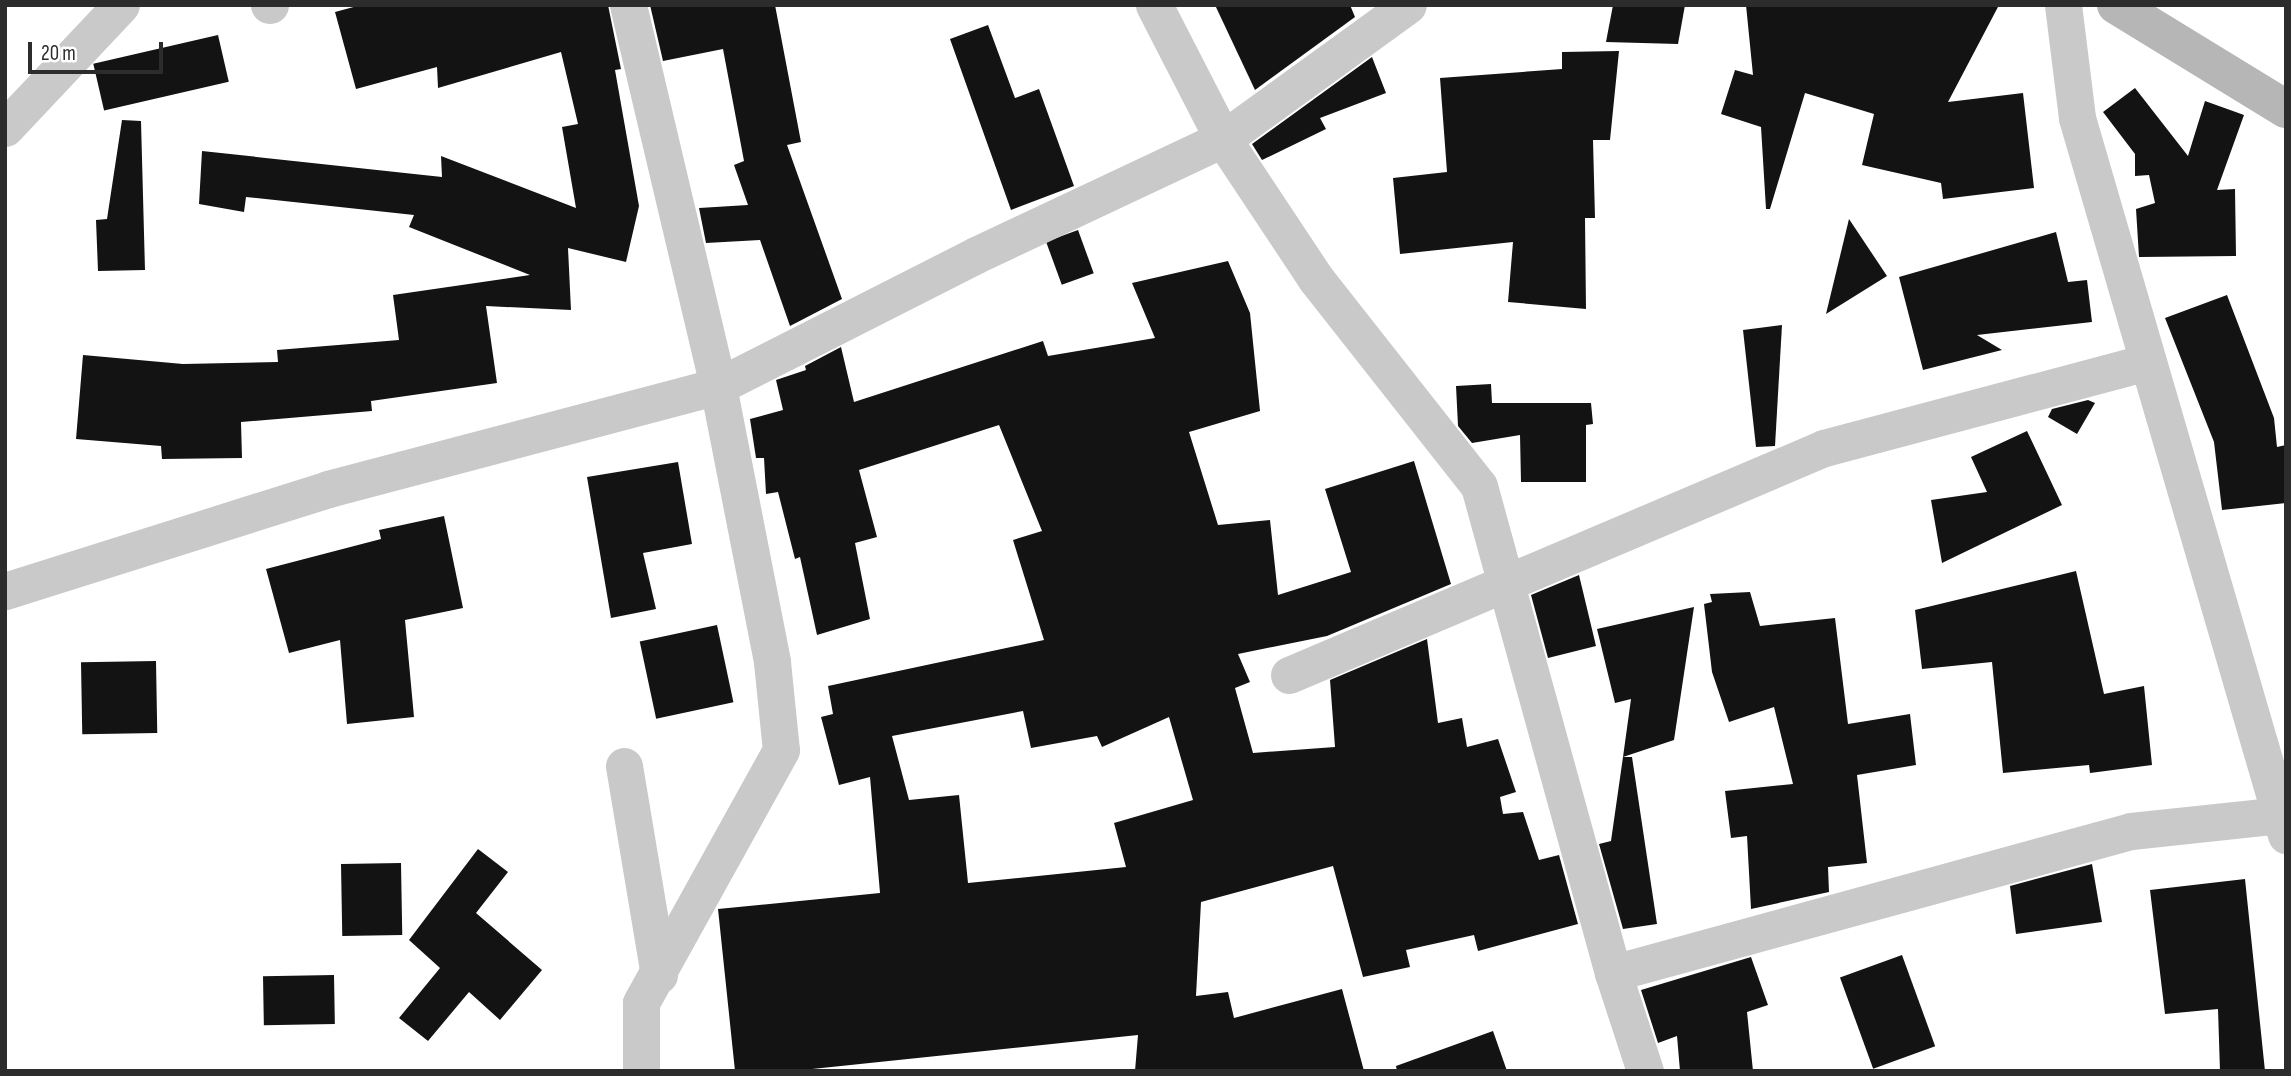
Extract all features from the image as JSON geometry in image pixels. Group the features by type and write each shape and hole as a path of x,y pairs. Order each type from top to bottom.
{"main road":[{"path":"2116,5 2286,109"}],"street":[{"path":"5,128 121,5"},
{"path":"628,5 718,386 772,662 781,750 659,975 641,1003 641,1071"},
{"path":"1154,5 1223,139 1316,279 1479,486 1613,973 1645,1071"},
{"path":"5,592 328,489 718,386 976,255 1223,139 1408,5"},
{"path":"1613,973 2131,831 2283,825 2077,118 2063,5"},
{"path":"1289,675 1507,580 1824,448 2148,362"},
{"path":"624,766 659,975"}],"building":[{"path":"361,5 608,5 621,69 615,70 639,206 626,262 568,248 571,310 486,306 497,383 371,401 372,411 241,422 242,458 162,459 161,446 76,439 83,355 183,364 278,362 277,350 399,340 393,295 530,275 409,227 414,215 246,197 244,212 199,204 202,151 442,177 441,156 576,208 562,127 578,124 561,52 438,88 437,67 356,89 335,12"},
{"path":"650,5 775,5 801,142 787,145 842,299 790,326 760,240 706,243 699,208 748,205 734,165 744,161 723,49 663,61"},
{"path":"1215,5 1350,5 1355,17 1255,90"},
{"path":"1613,5 1685,5 1678,44 1606,42"},
{"path":"1746,5 1999,5 1948,102 2023,93 2034,188 1943,199 1941,183 1862,165 1874,114 1805,93 1770,209 1766,209 1761,127 1721,114 1735,70 1753,75"},
{"path":"988,25 1015,98 1039,89 1074,186 1011,210 950,39"},
{"path":"218,35 229,82 104,111 93,64"},
{"path":"1619,51 1610,140 1593,140 1595,218 1585,218 1586,309 1508,302 1513,242 1400,254 1393,178 1447,172 1440,78 1562,69 1562,52"},
{"path":"1372,57 1386,93 1320,118 1326,129 1262,160 1252,144"},
{"path":"2135,88 2188,156 2205,101 2244,115 2217,190 2235,189 2236,256 2139,257 2136,209 2155,203 2149,175 2135,176 2135,154 2103,112"},
{"path":"122,120 141,121 145,270 98,271 96,220 107,219"},
{"path":"1849,219 1887,276 1826,314"},
{"path":"1078,230 1094,273 1062,285 1046,242"},
{"path":"2056,232 2068,282 2087,280 2092,322 1977,335 2002,350 1923,370 1899,277"},
{"path":"1228,261 1250,313 1260,411 1189,432 1218,525 1270,520 1278,595 1351,572 1325,489 1414,461 1451,584 1327,636 1238,654 1250,682 1235,688 1253,753 1335,747 1330,680 1427,639 1438,723 1462,718 1467,747 1498,739 1516,792 1500,797 1503,814 1523,812 1539,860 1559,855 1578,924 1478,951 1474,935 1406,950 1410,967 1363,977 1333,866 1201,902 1196,996 1228,992 1234,1018 1342,989 1364,1071 1135,1071 1138,1035 793,1071 735,1071 718,909 880,893 870,777 839,785 821,717 833,714 828,686 1044,640 1013,540 1042,531 999,425 859,470 877,537 855,543 870,619 817,635 800,557 795,559 778,492 766,494 764,458 756,458 750,419 783,410 776,380 806,370 805,366 841,347 854,402 1043,341 1048,356 1155,338 1132,283","holes":["1023,711 1031,748 1097,736 1102,747 1169,717 1193,800 1114,823 1126,867 968,883 959,795 909,800 892,736"]},
{"path":"2227,295 2274,418 2277,447 2286,445 2286,503 2222,510 2214,442 2165,318"},
{"path":"1782,325 1775,446 1756,447 1743,330"},
{"path":"1491,384 1492,403 1591,403 1593,424 1586,425 1586,482 1521,482 1520,435 1472,443 1458,426 1456,386"},
{"path":"2088,400 2095,403 2077,434 2048,417 2052,409"},
{"path":"2027,431 2062,505 1942,563 1931,500 1987,492 1971,457"},
{"path":"678,462 692,544 643,553 656,609 611,618 587,477"},
{"path":"444,516 463,608 405,620 414,717 347,724 340,640 289,653 266,569 381,539 379,530"},
{"path":"2076,571 2104,694 2144,686 2152,765 2090,773 2089,765 2003,773 1992,662 1922,669 1915,610"},
{"path":"1579,575 1596,646 1548,658 1531,595"},
{"path":"1750,592 1760,626 1835,618 1848,724 1910,714 1916,765 1857,775 1867,863 1828,867 1829,892 1751,909 1747,836 1731,838 1725,791 1793,784 1774,707 1729,722 1712,672 1704,604 1712,602 1710,594"},
{"path":"1694,607 1674,740 1623,757 1631,699 1615,703 1597,629"},
{"path":"717,625 733,702 656,719 640,641"},
{"path":"156,661 157,733 82,734 81,662"},
{"path":"1623,757 1632,757 1657,924 1623,929 1599,844 1611,841"},
{"path":"478,849 508,872 476,913 542,970 500,1020 469,992 428,1041 399,1018 440,968 409,940"},
{"path":"401,863 402,935 342,936 341,864"},
{"path":"2092,864 2102,922 2016,934 2010,886"},
{"path":"2245,879 2265,1071 2220,1071 2218,1009 2165,1014 2150,890"},
{"path":"1902,955 1935,1046 1873,1069 1840,978"},
{"path":"1751,957 1768,1005 1747,1012 1753,1071 1680,1071 1677,1036 1658,1043 1641,990"},
{"path":"334,975 335,1024 264,1025 263,976"},
{"path":"1493,1031 1507,1071 1397,1071 1396,1066"}]}
